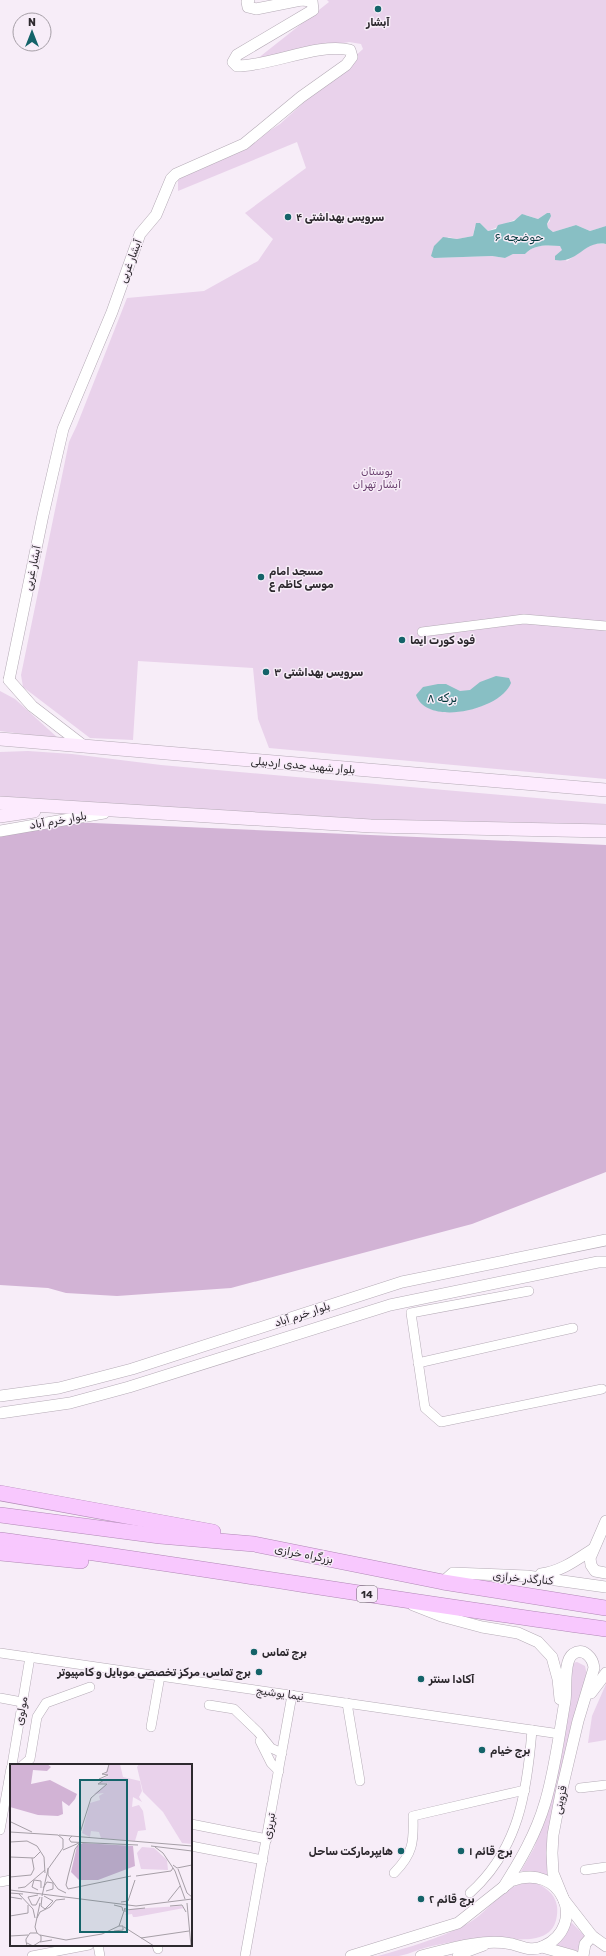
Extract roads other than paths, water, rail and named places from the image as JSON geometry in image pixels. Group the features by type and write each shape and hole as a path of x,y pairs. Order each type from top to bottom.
{"highway":[{"path":"0,1492 208,1531 254,1544"},
{"name":"بزرگراه خرازی","path":"0,1515 160,1536 254,1544 442,1582 606,1608"},
{"name":"14","path":"0,1540 127,1557 485,1613 606,1629"},
{"path":"0,1553 96,1562 127,1557"}],"main road":[{"name":"بلوار شهید جدی اردبیلی","path":"0,739 606,790"},
{"path":"0,803 371,826 606,831"},
{"path":"0,816 64,806"}],"street":[{"name":"آبشار غربی","path":"5,681 63,429 112,312 140,234 156,215 171,179 176,174 244,144 301,97 346,65 352,57 350,50 340,48 325,49 252,66 237,66 233,62 237,55 313,10 312,1 301,0 256,9 248,7 247,2 249,0"},
{"path":"422,632 524,619 606,626"},
{"path":"5,681 32,706 84,746"},
{"name":"بلوار خرم آباد","path":"0,831 116,811"},
{"name":"بلوار خرم آباد","path":"0,1396 59,1388 132,1369 402,1282 606,1240"},
{"name":"بلوار خرم آباد","path":"0,1413 70,1402 129,1388 382,1307 598,1262 606,1262"},
{"path":"476,1287 478,1300"},
{"path":"411,1313 529,1291"},
{"path":"409,1301 425,1408 441,1422 605,1389"},
{"path":"418,1363 573,1328"},
{"path":"606,1521 590,1558 591,1565 595,1571 603,1574 606,1573"},
{"path":"527,1576 555,1572 574,1562 593,1549"},
{"name":"کنارگذر خرازی","path":"442,1582 453,1573 527,1576 606,1587"},
{"path":"394,1598 441,1616 482,1627 518,1633 538,1642 552,1657 558,1679 562,1716"},
{"name":"نیما یوشیج","path":"0,1653 560,1734"},
{"path":"562,1716 567,1693 567,1663 569,1658 576,1653 586,1653 594,1663 586,1700"},
{"name":"مولوی","path":"12,1764 30,1657"},
{"path":"586,1700 606,1673"},
{"path":"151,1727 160,1676"},
{"path":"24,1764 30,1760 37,1717 46,1703 90,1687"},
{"name":"تبریزی","path":"245,1956 292,1695"},
{"path":"0,1698 22,1702"},
{"name":"قزوینی","path":"564,1900 553,1873 553,1835 578,1721 586,1700"},
{"path":"347,1703 360,1781"},
{"path":"209,1706 234,1709 253,1727 271,1748 282,1753"},
{"name":"قزوینی","path":"503,1888 524,1853 545,1803 560,1734 562,1716"},
{"path":"253,1727 271,1764 279,1771"},
{"path":"470,1893 486,1878 498,1862 516,1824 529,1771 532,1730"},
{"path":"0,1830 5,1809 6,1787 10,1776"},
{"path":"580,1788 606,1785"},
{"path":"394,1873 404,1864 411,1852 414,1835 413,1816 525,1790"},
{"path":"192,1824 267,1839"},
{"path":"192,1846 263,1860"},
{"path":"585,1870 606,1867"},
{"path":"351,1956 458,1923 516,1879 532,1876 542,1878 559,1890 564,1900 592,1936 606,1946"},
{"path":"0,1882 10,1880"},
{"path":"421,1956 463,1946 492,1943 511,1944 521,1948 532,1949 542,1947 552,1942 563,1928 566,1911 564,1900"},
{"path":"583,1956 585,1944 592,1936"},
{"path":"458,1956 492,1943"},
{"path":"32,1956 44,1955 84,1946"},
{"path":"98,1946 100,1956"},
{"path":"542,1947 574,1956"}],"water":[{"name":"حوضچه ۶","path":"547,213 550,213 551,216 547,224 548,228 553,232 576,225 590,231 606,226 606,244 592,245 570,259 563,260 555,260 555,256 562,250 560,246 550,245 532,248 525,254 513,254 505,258 492,256 434,258 431,256 434,246 443,237 457,239 473,236 476,223 480,223 488,231 496,229 498,225 514,221 522,214 538,219"},
{"name":"برکه ۸","path":"496,676 509,678 511,683 504,693 493,701 464,711 448,712 434,710 423,705 416,695 423,687 438,684 446,684 460,691 470,690 480,682"}],"place":[{"name":"آبشار","path":"378,9"},
{"name":"سرویس بهداشتی ۴","path":"288,217"},
{"name":"مسجد امام موسی کاظم ع","path":"261,577"},
{"name":"فود کورت ایما","path":"402,640"},
{"name":"سرویس بهداشتی ۳","path":"266,672"},
{"name":"برج تماس","path":"254,1652"},
{"name":"برج تماس، مرکز تخصصی موبایل و کامپیوتر","path":"259,1672"},
{"name":"آکادا سنتر","path":"421,1679"},
{"name":"برج خیام","path":"482,1750"},
{"name":"هایپرمارکت ساحل","path":"401,1851"},
{"name":"برج قائم ۱","path":"461,1851"},
{"name":"برج قائم ۲","path":"421,1899"}],"park label":[{"name":"بوستان آبشار تهران","path":"377,477"}]}
